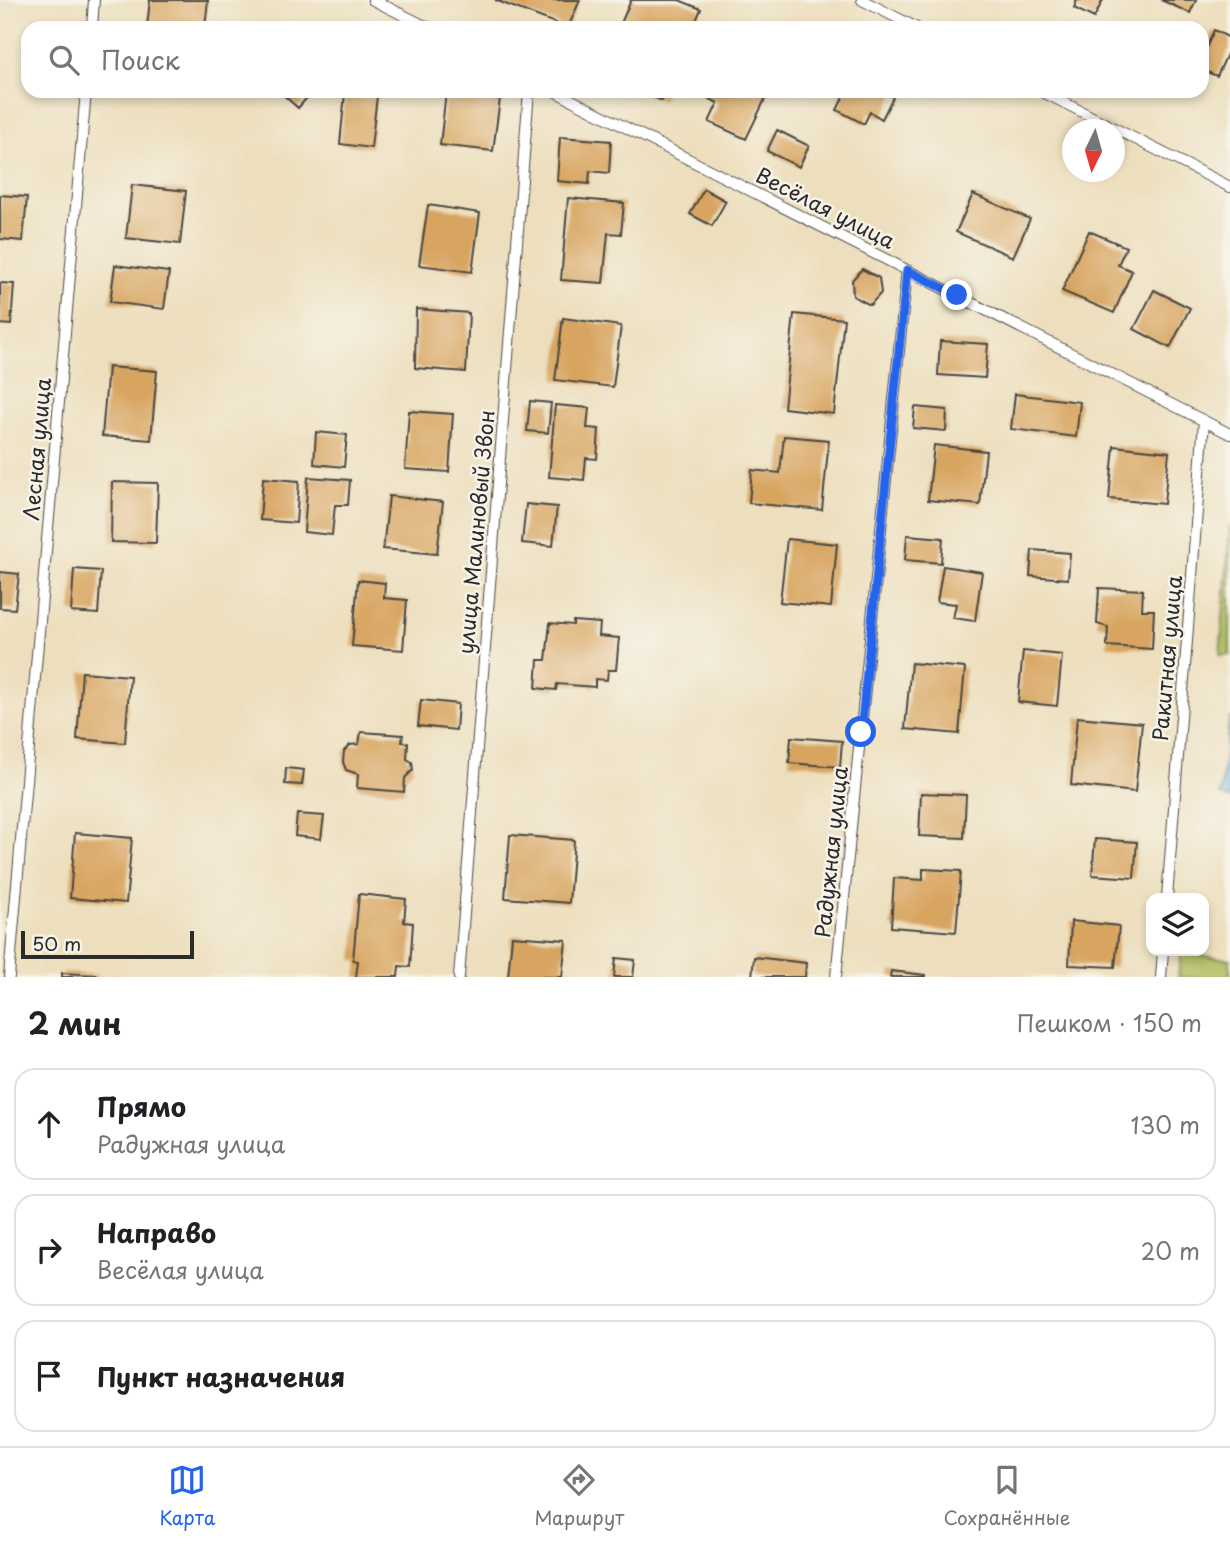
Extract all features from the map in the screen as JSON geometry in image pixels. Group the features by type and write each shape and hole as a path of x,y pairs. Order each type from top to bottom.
{"lane":[{"path":"92,21 94,0"},
{"path":"373,0 415,21"},
{"path":"862,0 903,21"},
{"name":"Лесная улица","path":"9,977 85,98"},
{"name":"улица Малиновый Звон","path":"458,977 528,98"},
{"name":"Весёлая улица","path":"568,98 1230,434"},
{"path":"1055,98 1230,187"},
{"name":"Радужная улица","path":"836,977 907,270"},
{"name":"Ракитная улица","path":"1167,893 1204,421"},
{"path":"1161,977 1163,956"}],"green space":[{"path":"1230,526 1230,655 1220,655"},
{"path":"1181,956 1230,959 1230,977 1178,977"}],"water":[{"path":"1230,717 1230,799 1220,795"}],"building":[{"path":"150,0 208,0 206,21 148,21"},
{"path":"495,0 580,0 571,21 550,21"},
{"path":"631,0 679,0 701,9 696,21 622,21"},
{"path":"1077,0 1103,0 1094,18 1074,8"},
{"path":"1161,0 1196,0 1190,13"},
{"path":"1214,30 1230,38 1230,48 1217,76 1209,73 1209,41"},
{"path":"287,98 307,98 298,108"},
{"path":"345,98 377,98 371,148 340,144"},
{"path":"445,98 500,99 493,151 440,145"},
{"path":"708,98 766,98 746,139 709,122 718,103"},
{"path":"843,98 892,98 882,119 870,112 864,124 837,110"},
{"path":"777,130 809,146 799,167 767,151"},
{"path":"560,137 611,141 609,173 590,171 589,184 557,181"},
{"path":"132,185 186,191 180,244 126,238"},
{"path":"704,189 726,201 712,226 690,214"},
{"path":"973,194 1030,219 1013,257 956,232"},
{"path":"0,195 27,197 23,241 0,239"},
{"path":"568,198 624,203 621,234 608,233 603,283 561,280"},
{"path":"428,205 480,213 472,272 419,265"},
{"path":"1089,231 1126,247 1118,265 1132,271 1114,313 1062,291"},
{"path":"115,265 169,272 164,309 110,302"},
{"path":"862,269 879,278 881,293 870,305 853,296 852,280"},
{"path":"0,283 14,284 11,325 0,324"},
{"path":"1154,290 1190,308 1170,348 1134,329"},
{"path":"416,309 469,313 466,372 415,368"},
{"path":"794,314 844,319 834,414 784,408"},
{"path":"563,318 621,326 613,387 555,380"},
{"path":"940,341 988,344 985,378 938,375"},
{"path":"108,367 157,371 151,440 102,436"},
{"path":"1015,394 1080,402 1076,437 1011,429"},
{"path":"530,401 551,403 548,433 527,431"},
{"path":"555,405 589,408 587,428 599,429 597,459 586,458 584,480 549,477"},
{"path":"915,407 947,410 946,431 913,428"},
{"path":"409,411 453,414 449,472 405,469"},
{"path":"316,432 347,435 344,467 314,464"},
{"path":"784,436 829,440 822,510 749,503 752,470 780,473"},
{"path":"934,445 986,451 980,505 928,500"},
{"path":"1114,446 1169,452 1164,504 1109,499"},
{"path":"308,477 350,480 348,505 335,505 332,535 304,532"},
{"path":"263,478 299,481 296,523 260,520"},
{"path":"112,482 158,483 156,543 111,542"},
{"path":"389,496 443,502 437,554 383,549"},
{"path":"526,504 557,507 553,546 522,543"},
{"path":"907,535 943,538 941,563 905,560"},
{"path":"787,539 837,544 831,607 780,602"},
{"path":"1032,550 1070,553 1068,579 1030,576"},
{"path":"943,566 982,572 975,621 953,618 956,604 937,602"},
{"path":"74,569 101,571 98,614 71,612"},
{"path":"0,572 19,574 15,609 0,608"},
{"path":"358,580 385,583 384,598 407,600 403,650 352,646"},
{"path":"1099,588 1143,590 1142,610 1154,610 1152,649 1107,646 1108,627 1097,624"},
{"path":"573,621 600,623 599,636 619,638 616,670 608,670 607,680 595,679 595,687 557,684 556,690 536,688 538,660 546,660 550,623 573,625"},
{"path":"1023,651 1062,655 1057,706 1018,702"},
{"path":"911,663 965,668 959,734 905,729"},
{"path":"82,672 130,676 125,743 77,739"},
{"path":"421,700 458,704 456,730 418,726"},
{"path":"1077,717 1142,723 1135,792 1071,785"},
{"path":"361,732 403,735 402,742 408,743 407,759 412,762 413,770 405,778 404,792 357,788 358,774 346,770 343,762 344,751 350,745 359,744"},
{"path":"791,737 842,741 840,767 789,763"},
{"path":"286,768 304,770 302,785 285,784"},
{"path":"921,793 966,795 964,838 919,836"},
{"path":"297,814 324,816 321,839 295,836"},
{"path":"75,833 132,838 126,903 70,898"},
{"path":"510,835 574,840 569,903 505,898"},
{"path":"1095,839 1137,842 1134,878 1092,875"},
{"path":"923,869 961,871 956,932 891,927 894,878 923,880"},
{"path":"359,894 406,899 404,922 413,923 410,967 399,966 398,977 356,977 358,961 353,960"},
{"path":"1071,921 1119,926 1115,967 1069,965"},
{"path":"512,936 566,940 562,977 508,977"},
{"path":"754,957 806,963 805,977 752,977"},
{"path":"616,958 635,960 633,977 614,977"},
{"path":"891,971 925,975 925,977 890,977"},
{"path":"62,973 98,975 98,977 62,977"}],"route":[{"path":"861,732 907,270 957,295"}]}
